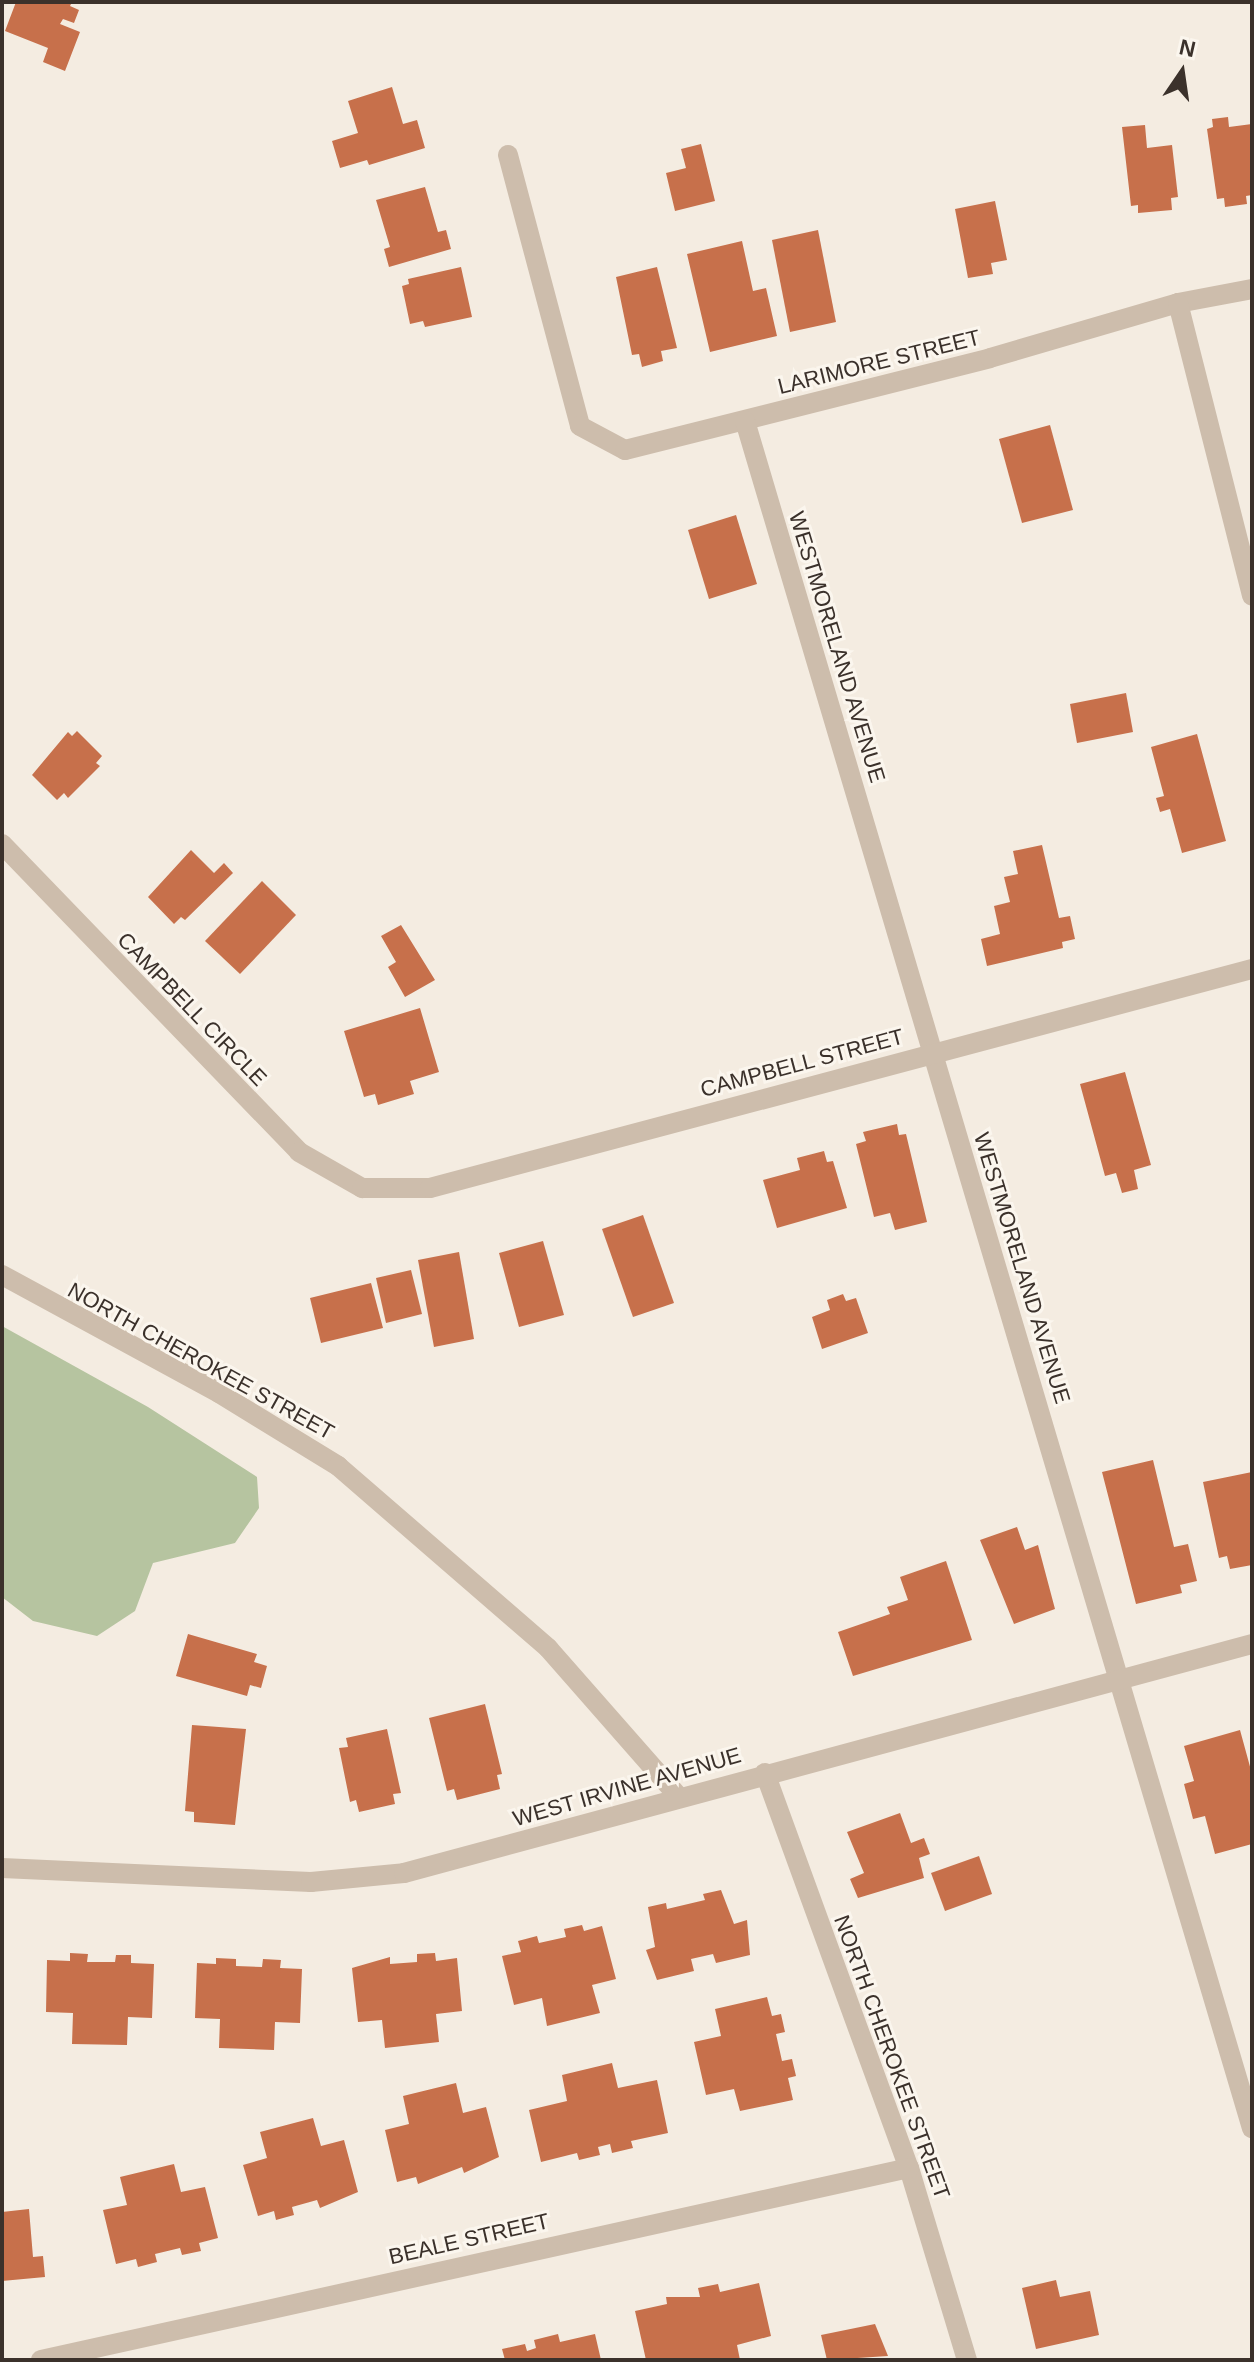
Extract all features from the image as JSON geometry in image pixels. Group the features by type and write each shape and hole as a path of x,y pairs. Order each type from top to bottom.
{"street":[{"name":"LARIMORE STREET","path":"508,155 580,426 625,450 745,421 1178,303 1252,289"},
{"path":"1178,303 1252,596"},
{"name":"WESTMORELAND AVENUE","path":"745,421 1252,2128"},
{"name":"CAMPBELL CIRCLE","path":"2,844 299,1152 362,1188"},
{"name":"CAMPBELL STREET","path":"362,1188 430,1188 1252,969"},
{"name":"NORTH CHEROKEE STREET","path":"2,1275 219,1393 338,1466 548,1648 679,1797"},
{"name":"WEST IRVINE AVENUE","path":"2,1868 311,1882 404,1873 765,1773 1252,1644"},
{"name":"NORTH CHEROKEE STREET","path":"765,1773 909,2168 967,2360"},
{"name":"BEALE STREET","path":"41,2360 909,2168"}],"green space":[{"path":"2,1326 148,1407 257,1477 259,1508 235,1543 153,1563 135,1611 97,1636 33,1621 2,1597"}],"building":[{"path":"16,2 72,2 70,6 79,10 74,23 63,19 60,24 80,32 65,71 43,62 48,48 5,31"},
{"path":"392,87 403,124 417,120 425,148 369,165 367,160 340,168 332,141 358,133 348,101"},
{"path":"1228,117 1229,127 1252,124 1252,195 1246,196 1247,204 1225,207 1224,198 1217,199 1207,129 1213,127 1212,119"},
{"path":"1145,125 1147,148 1172,145 1178,197 1171,198 1172,210 1138,213 1138,205 1131,206 1122,127"},
{"path":"701,144 715,201 675,211 666,173 686,168 681,149"},
{"path":"425,187 438,232 446,230 451,249 389,267 384,249 390,247 376,200"},
{"path":"995,201 1007,260 991,263 993,274 968,278 955,209"},
{"path":"818,230 836,322 790,332 772,240"},
{"path":"742,241 753,291 766,288 777,336 710,352 687,254"},
{"path":"461,267 472,317 425,327 423,321 410,324 402,286 409,284 408,279"},
{"path":"657,267 677,348 661,351 663,361 642,367 639,354 632,355 616,277"},
{"path":"1050,425 1073,510 1022,523 999,439"},
{"path":"736,515 757,584 709,599 688,530"},
{"path":"1126,693 1133,732 1077,743 1070,704"},
{"path":"77,731 102,756 96,763 100,766 68,798 64,793 57,800 32,775 68,732 72,736"},
{"path":"1197,734 1226,841 1182,853 1170,809 1160,812 1156,798 1164,796 1151,747"},
{"path":"1042,845 1059,918 1070,916 1075,939 1062,942 1063,948 987,966 981,939 1000,934 994,906 1010,902 1004,877 1018,874 1013,851"},
{"path":"191,850 214,873 224,863 233,873 185,920 181,917 174,924 148,897"},
{"path":"262,881 296,915 240,974 205,941"},
{"path":"401,925 435,980 405,997 388,967 396,962 381,936"},
{"path":"420,1008 439,1072 410,1081 414,1094 378,1105 375,1094 364,1097 344,1031"},
{"path":"1125,1072 1151,1165 1134,1170 1138,1189 1122,1193 1116,1173 1105,1176 1080,1084"},
{"path":"897,1124 899,1135 906,1134 927,1222 895,1230 890,1213 874,1217 856,1144 866,1141 863,1132"},
{"path":"824,1151 827,1162 833,1161 847,1208 777,1228 763,1180 800,1170 797,1158"},
{"path":"643,1215 674,1303 633,1317 602,1229"},
{"path":"543,1241 564,1315 519,1327 499,1253"},
{"path":"459,1252 474,1339 434,1347 418,1260"},
{"path":"411,1270 422,1314 386,1323 376,1278"},
{"path":"371,1283 383,1328 321,1343 310,1298"},
{"path":"843,1294 846,1301 856,1298 868,1333 822,1349 812,1317 830,1310 827,1300"},
{"path":"1153,1460 1174,1547 1188,1544 1197,1581 1180,1585 1182,1593 1136,1604 1102,1472"},
{"path":"1252,1472 1252,1565 1230,1569 1227,1556 1219,1558 1203,1482"},
{"path":"1017,1527 1025,1550 1038,1545 1055,1609 1014,1624 980,1540"},
{"path":"946,1561 972,1640 853,1676 838,1632 890,1614 887,1607 908,1600 900,1577"},
{"path":"188,1634 257,1654 254,1662 267,1666 261,1688 250,1685 247,1696 176,1676"},
{"path":"485,1704 502,1774 497,1775 500,1789 457,1800 454,1789 447,1791 429,1718"},
{"path":"192,1725 246,1729 235,1825 194,1822 194,1812 185,1811"},
{"path":"387,1729 401,1793 393,1794 395,1804 359,1812 356,1800 350,1802 339,1748 348,1747 346,1738"},
{"path":"1240,1730 1252,1774 1252,1844 1215,1854 1205,1816 1193,1819 1184,1784 1194,1781 1184,1746"},
{"path":"900,1813 911,1843 924,1838 930,1854 919,1858 924,1878 858,1898 850,1879 864,1873 847,1832"},
{"path":"979,1856 992,1894 945,1911 931,1873"},
{"path":"721,1890 734,1924 747,1920 750,1955 716,1963 713,1954 691,1959 694,1971 657,1980 646,1950 655,1947 648,1907 666,1903 667,1909 705,1900 703,1894"},
{"path":"582,1925 584,1931 602,1926 616,1979 592,1985 600,2013 547,2026 542,1998 514,2005 502,1956 521,1952 518,1941 537,1936 539,1943 566,1937 564,1929"},
{"path":"70,1953 88,1954 87,1962 115,1962 116,1955 131,1955 131,1963 154,1964 152,2018 128,2017 127,2045 72,2044 73,2013 46,2012 47,1960 70,1961"},
{"path":"435,1953 436,1961 457,1958 462,2011 436,2014 439,2042 385,2048 382,2020 358,2022 352,1968 390,1957 390,1964 417,1962 417,1954"},
{"path":"216,1958 236,1959 236,1966 262,1967 263,1959 281,1960 280,1968 302,1969 300,2023 275,2022 274,2050 219,2048 220,2019 195,2018 197,1963 216,1964"},
{"path":"767,1997 772,2016 781,2014 785,2032 776,2034 782,2061 792,2059 796,2076 788,2078 793,2100 740,2111 734,2089 706,2095 694,2042 721,2036 715,2009"},
{"path":"612,2063 618,2088 657,2080 668,2133 631,2141 633,2148 612,2153 610,2144 598,2147 600,2155 579,2160 577,2153 541,2162 529,2110 567,2101 562,2075"},
{"path":"456,2083 463,2113 486,2107 499,2157 464,2173 462,2167 418,2184 416,2177 397,2182 385,2130 409,2124 403,2096"},
{"path":"313,2118 321,2146 344,2140 358,2192 320,2208 317,2200 292,2207 294,2215 276,2220 274,2211 258,2216 243,2165 267,2158 260,2132"},
{"path":"174,2164 181,2192 205,2187 218,2238 199,2243 201,2251 182,2255 180,2248 155,2254 157,2262 138,2267 136,2259 116,2264 103,2210 127,2205 120,2177"},
{"path":"29,2209 33,2257 43,2256 45,2277 2,2281 2,2212"},
{"path":"1056,2280 1060,2297 1090,2291 1099,2335 1036,2349 1022,2288"},
{"path":"759,2283 771,2336 737,2345 740,2360 646,2360 635,2311 667,2304 666,2297 700,2297 698,2288 718,2284 720,2292"},
{"path":"875,2324 888,2356 827,2360 821,2335"},
{"path":"558,2334 560,2342 595,2334 601,2360 505,2360 502,2349 525,2344 527,2351 536,2348 534,2340"}]}
